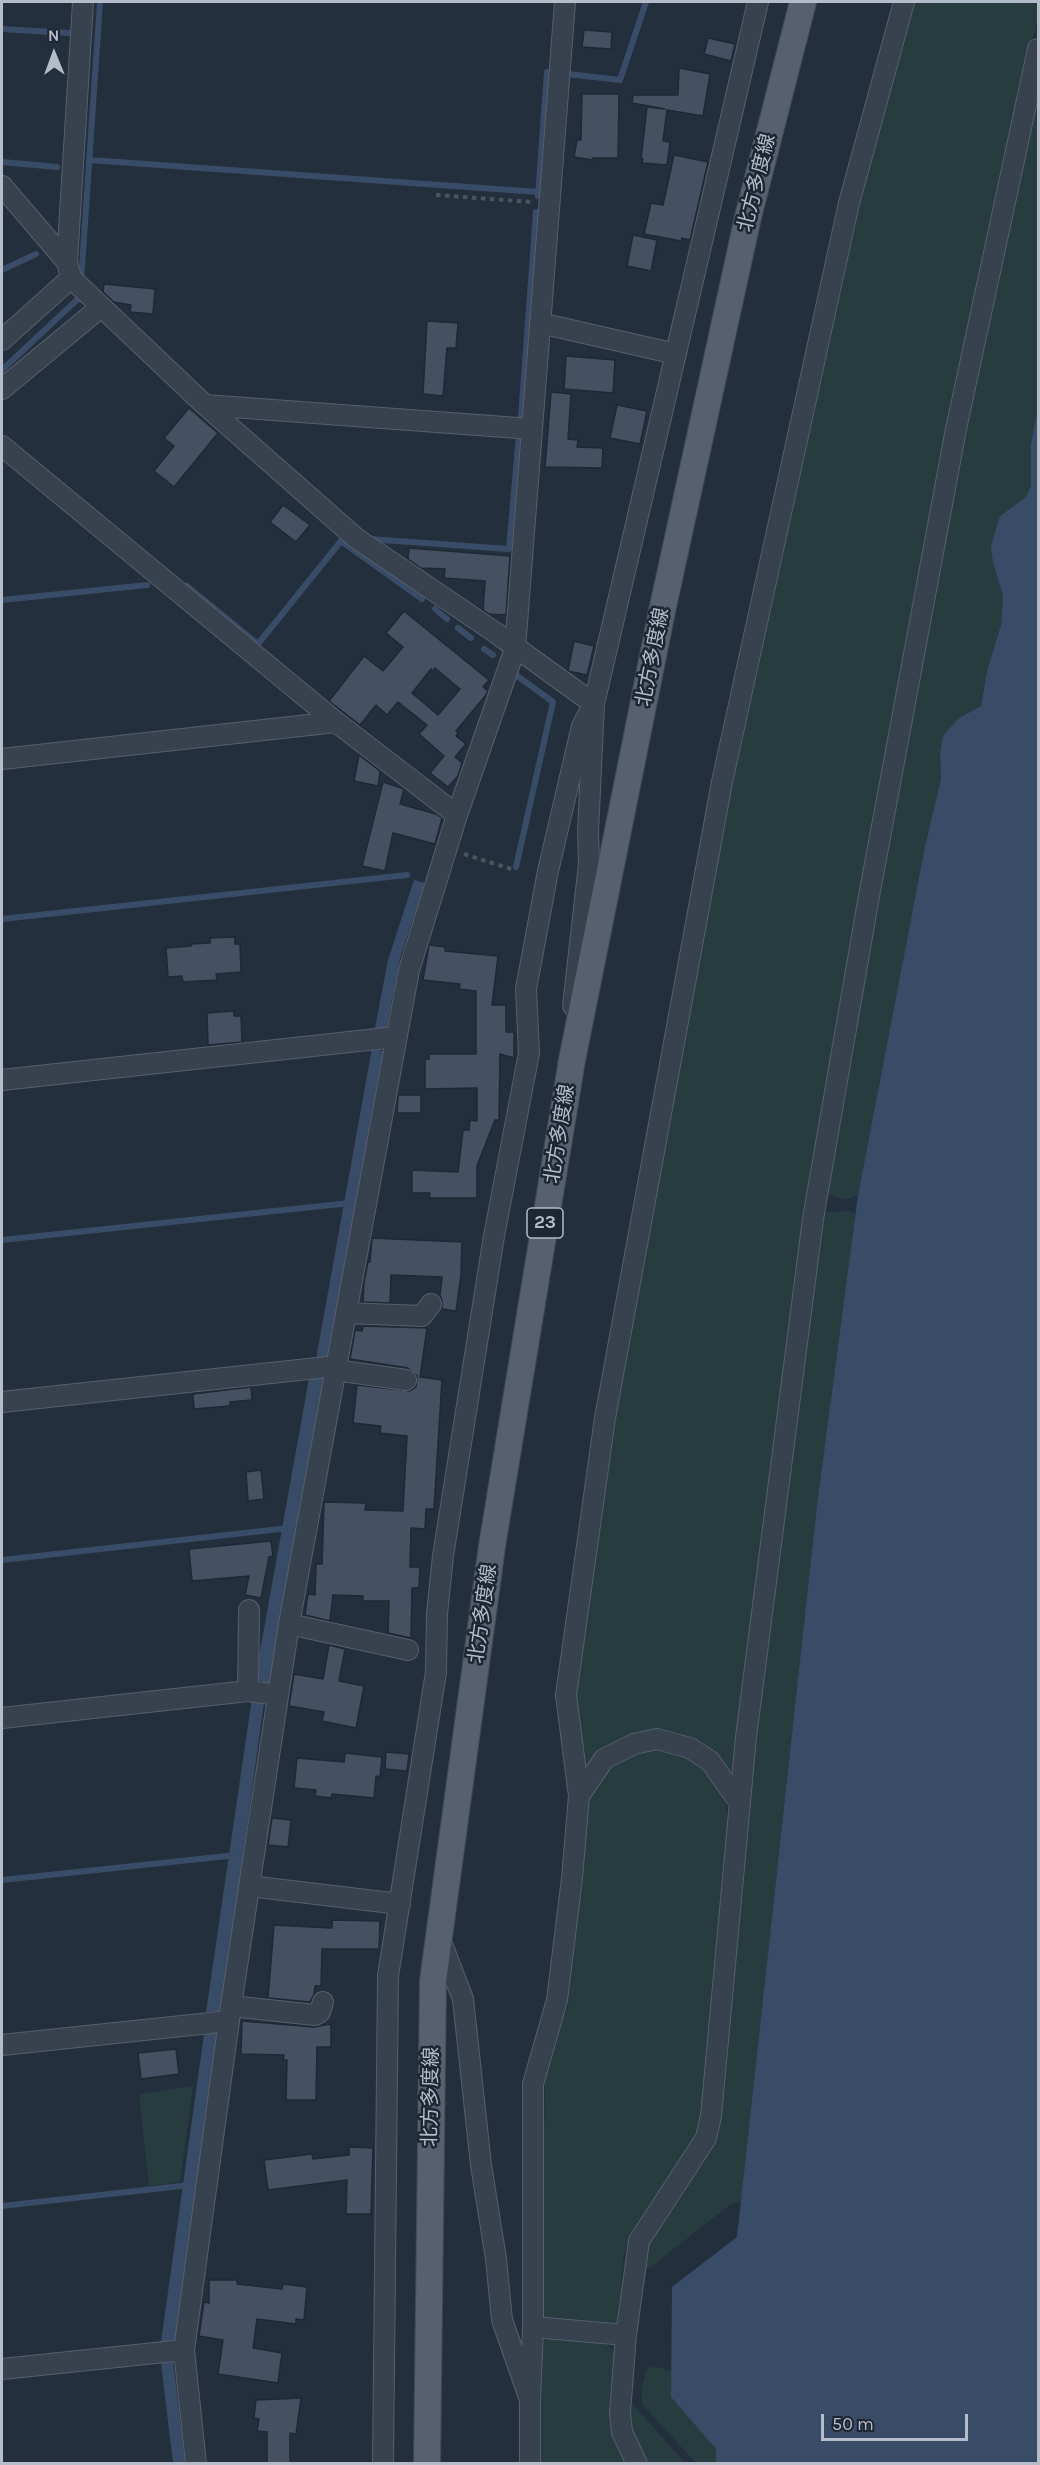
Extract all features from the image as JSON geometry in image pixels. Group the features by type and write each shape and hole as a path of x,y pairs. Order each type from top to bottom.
{"main road":[{"name":"北方多度線","path":"427,2463 433,1981 492,1546 572,1060 662,611 748,217 803,2"}],"street":[{"path":"2,340 69,270 83,2"},
{"path":"196,2463 184,2350 230,2013 289,1624 409,970 457,815 514,649 565,2"},
{"path":"572,1060 573,995 589,864 588,832 594,704 758,2"},
{"path":"530,2463 533,2327 533,2084 557,2000 579,1796 566,1695 607,1406 722,782 849,203 904,2"},
{"path":"637,2463 622,2432 620,2413 626,2336 639,2241 706,2138 711,2116 739,1802 778,1478 815,1207 871,884 956,429 1038,49"},
{"path":"2,186 96,302 205,405 356,538 496,633 514,649 594,704"},
{"path":"2,389 96,302"},
{"path":"540,323 676,354"},
{"path":"205,405 532,429"},
{"path":"2,446 336,722 457,815"},
{"path":"383,2463 388,1976 436,1672 437,1614 443,1556 494,1236 529,1053 526,989 548,871 582,726 594,704"},
{"path":"2,759 336,722"},
{"path":"2,1080 395,1037"},
{"path":"346,1313 422,1316 431,1304"},
{"path":"2,1402 335,1368 406,1380"},
{"path":"248,1691 249,1610"},
{"path":"289,1624 408,1650"},
{"path":"2,1718 248,1691 278,1695"},
{"path":"579,1796 604,1759 634,1744 657,1739 690,1748 710,1761 739,1802"},
{"path":"249,1886 400,1904"},
{"path":"440,1939 463,1999 481,2165 496,2259 502,2320 530,2400"},
{"path":"2,2044 230,2013 315,2015 320,2012 323,2002"},
{"path":"533,2327 626,2336"},
{"path":"2,2369 184,2350"}],"path":[{"path":"436,195 549,204"},
{"path":"447,849 514,870"}],"green space":[{"path":"912,2 1038,2 1038,17 951,426 863,894 736,1766 727,1774 640,1735 620,1739 598,1754 583,1776 573,1695 614,1419 727,786 858,206"},
{"path":"1038,90 1038,407 1031,444 1031,486 1026,497 1000,516 993,563 1003,596 1001,625 987,671 981,706 959,718 940,754 941,779 925,846 858,1195 845,1200 831,1195 826,1189 964,431"},
{"path":"849,1211 856,1214 817,1505 741,2202 730,2205 648,2269 642,2267 647,2246 660,2222 695,2175 714,2140 745,1808 820,1217 827,1212"},
{"path":"660,1746 698,1761 723,1790 728,1818 703,2115 698,2134 631,2234 624,2254 617,2327 541,2318 545,2077 550,2053 568,2006 582,1821 589,1792 612,1759"},
{"path":"193,2086 180,2182 149,2186 139,2094"},
{"path":"548,2338 606,2344 615,2352 610,2418 613,2434 626,2463 538,2464 540,2347 542,2342"},
{"path":"650,2367 672,2372 672,2397 716,2449 716,2463 696,2463 642,2404 642,2386 646,2371"},
{"path":"630,2401 685,2463 644,2463 629,2422"}],"water":[{"path":"1038,407 1038,2463 716,2463 716,2449 671,2397 672,2287 737,2237 817,1505 858,1195 925,846 941,779 940,754 943,736 959,718 981,706 987,671 1001,625 1003,596 993,563 991,546 1000,516 1026,497 1031,486 1031,444"},
{"path":"414,880 425,883 400,958 386,1032 374,1033 388,960"},
{"path":"372,1048 383,1051 328,1358 316,1359"},
{"path":"310,1373 324,1378 269,1684 255,1679"},
{"path":"252,1698 264,1702 222,2011 206,2012"},
{"path":"205,2027 220,2034 177,2340 161,2342"},
{"path":"160,2355 173,2359 185,2463 173,2463"}],"building":[{"path":"584,30 612,32 611,49 582,47"},
{"path":"708,38 735,44 731,61 704,54"},
{"path":"679,68 710,74 703,116 667,110 663,141 670,142 667,165 642,163 647,107 665,109 632,103 633,95 678,95"},
{"path":"582,94 619,94 618,158 593,158 593,160 574,157 577,140 581,140"},
{"path":"674,155 708,162 690,240 682,238 681,241 644,234 651,203 663,205"},
{"path":"633,235 657,240 651,271 627,266"},
{"path":"104,284 155,289 153,314 130,312 131,305 114,302 103,292"},
{"path":"427,321 458,323 456,348 447,348 443,396 423,394"},
{"path":"566,356 615,360 613,393 564,389"},
{"path":"551,392 571,394 568,439 578,440 577,447 603,448 602,468 545,467"},
{"path":"617,405 647,411 640,444 610,438"},
{"path":"189,408 218,433 174,487 154,471 174,446 164,438"},
{"path":"283,505 310,525 296,542 270,522"},
{"path":"409,548 510,556 506,615 489,614 483,610 485,581 444,578 445,569 421,568 408,559"},
{"path":"404,611 489,680 483,687 488,691 486,695 456,731 458,733 456,736 466,744 455,757 462,763 458,776 448,787 430,773 444,756 419,734 427,725 398,702 387,715 376,705 360,725 329,701 364,656 383,671 403,647 386,633","holes":["435,668 460,689 438,715 412,693 431,669 433,671"]},
{"path":"574,641 594,646 587,675 568,671"},
{"path":"359,755 380,771 378,786 354,781"},
{"path":"383,782 404,789 400,804 436,814 442,818 435,844 393,833 385,871 362,866"},
{"path":"235,937 235,944 240,944 241,972 216,974 217,980 183,982 182,976 168,977 166,948 210,943 210,938"},
{"path":"429,945 445,947 445,951 498,956 492,1005 506,1005 506,1032 514,1032 514,1058 500,1054 499,1120 495,1120 477,1166 477,1198 429,1198 430,1193 412,1193 412,1170 458,1172 463,1130 469,1130 470,1120 477,1121 477,1088 425,1089 425,1059 429,1059 429,1054 476,1054 476,991 459,989 460,984 423,980"},
{"path":"234,1011 234,1016 241,1016 242,1042 208,1045 207,1013"},
{"path":"398,1095 421,1095 421,1113 397,1113"},
{"path":"372,1238 462,1242 461,1275 456,1311 442,1309 440,1296 442,1277 391,1275 390,1303 363,1302"},
{"path":"363,1326 427,1328 420,1377 442,1380 434,1509 426,1509 425,1529 411,1528 410,1567 420,1567 419,1588 412,1588 411,1638 388,1633 389,1601 363,1601 363,1596 333,1595 330,1621 305,1615 308,1594 315,1595 316,1564 322,1564 324,1502 366,1503 365,1510 403,1511 407,1436 380,1433 381,1426 353,1423 357,1385 410,1391 416,1387 417,1376 408,1368 350,1359 355,1330 362,1331"},
{"path":"251,1387 252,1400 230,1402 230,1406 194,1409 193,1394"},
{"path":"261,1470 264,1499 248,1501 246,1472"},
{"path":"271,1541 273,1556 269,1557 261,1598 245,1595 249,1576 192,1581 189,1549"},
{"path":"329,1645 345,1649 339,1681 364,1686 356,1728 322,1721 324,1712 289,1706 294,1674 323,1679"},
{"path":"386,1752 409,1754 407,1771 385,1769"},
{"path":"345,1753 382,1757 380,1777 376,1776 374,1798 332,1794 331,1798 315,1796 316,1790 294,1788 297,1758 344,1762"},
{"path":"272,1818 291,1820 288,1847 268,1845"},
{"path":"332,1920 380,1921 379,1949 322,1949 321,1986 315,1986 310,2002 268,1998 274,1925 332,1928"},
{"path":"242,2021 314,2027 331,2024 331,2047 317,2047 316,2100 286,2100 287,2060 283,2060 284,2055 241,2054"},
{"path":"176,2049 179,2074 141,2079 138,2053"},
{"path":"349,2147 373,2148 371,2214 346,2214 347,2180 268,2190 264,2160 312,2154 313,2159 349,2155"},
{"path":"209,2280 237,2280 237,2284 282,2289 283,2284 307,2287 304,2320 296,2319 296,2324 257,2319 253,2348 282,2353 278,2383 218,2374 223,2340 199,2336 204,2302 209,2303"},
{"path":"301,2398 296,2434 290,2433 290,2463 267,2463 267,2432 257,2431 259,2419 254,2418 256,2400"}],"waterway":[{"path":"81,282 100,2"},
{"path":"568,74 620,80 646,2"},
{"path":"2,29 69,33"},
{"path":"538,196 547,72"},
{"path":"89,160 538,192"},
{"path":"2,162 57,167"},
{"path":"521,418 536,212"},
{"path":"2,270 36,254"},
{"path":"2,370 80,297 80,292"},
{"path":"369,539 509,549 519,435"},
{"path":"187,586 258,644 341,541 422,599"},
{"path":"2,600 147,585"},
{"path":"435,609 447,619"},
{"path":"458,628 471,638"},
{"path":"484,649 493,655"},
{"path":"516,675 553,702 516,867"},
{"path":"2,919 407,875"},
{"path":"2,1240 350,1203"},
{"path":"2,1560 289,1528"},
{"path":"2,1880 237,1855"},
{"path":"2,2206 190,2185"}]}
